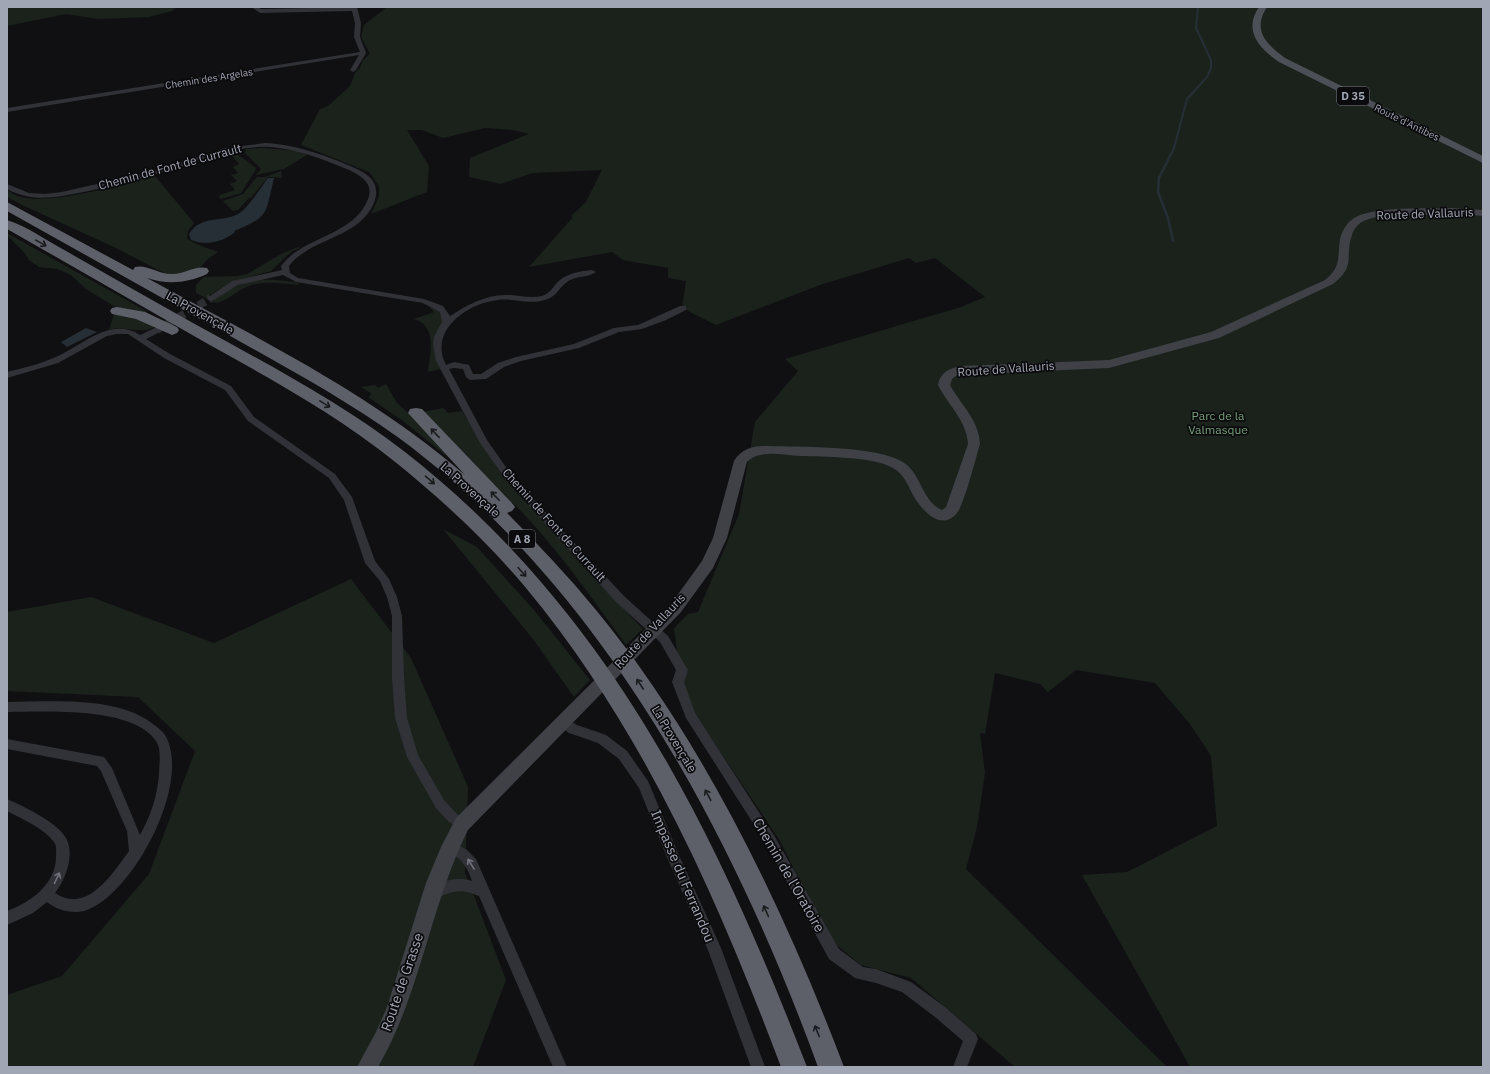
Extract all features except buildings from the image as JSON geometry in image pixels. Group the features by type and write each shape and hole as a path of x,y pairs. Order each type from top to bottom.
{"highway":[{"path":"8,213 48,222 149,274 207,301"},
{"name":"La Provençale","path":"8,213 337,411 431,481 467,514 535,586 592,660 650,750 708,859 743,937 794,1067"},
{"name":"La Provençale","path":"8,213 300,368 378,416 429,453 520,536 560,579 635,677 668,727 704,789 762,903 831,1067"},
{"path":"149,274 163,278 180,280 189,278 202,271"},
{"path":"117,312 131,313 149,319 237,363 306,392"},
{"path":"416,413 528,530 544,549 560,579"}],"main road":[{"name":"Route d'Antibes","path":"1263,7 1257,16 1255,28 1265,46 1278,57 1304,72 1483,159"},
{"name":"Route d'Antibes","path":"1269,7 1263,13 1260,21 1261,34 1270,46 1286,59 1308,72 1483,159"},
{"name":"Route de Vallauris","path":"462,824 576,706 676,608 708,564 720,538 741,461 750,453 766,450 863,456 888,460 896,464 908,475 931,512 941,516 946,515 952,510 974,444 975,436 944,384 945,380 951,373 961,370 1109,364 1215,335 1329,282 1339,275 1343,267 1346,236 1352,225 1361,218 1376,214 1411,212 1464,211 1483,213"},
{"name":"Route de Grasse","path":"367,1067 390,1024 402,990 431,894 449,846 462,824"}],"street":[{"path":"254,7 260,11 354,8 358,23 357,37 363,53 353,70"},
{"name":"Chemin des Argelas","path":"7,110 363,53"},
{"name":"Chemin de Font de Currault","path":"7,186 31,196 66,194 149,174 224,150 265,145 301,149 349,168 368,178 372,185 373,195 369,206 356,221 344,230 293,255 285,265 285,272"},
{"path":"207,301 236,283 285,272 287,275 296,280 424,301 442,308 446,315 446,322"},
{"path":"446,322 472,304 491,299 506,297 523,300 536,300 551,296 565,279 577,274 592,272"},
{"path":"444,368 454,365 466,367 469,376 474,378 482,377 501,365 542,353 576,346 617,330 639,327 663,318 683,308"},
{"name":"Chemin de Font de Currault","path":"446,322 438,339 437,350 444,368 484,441 509,478 620,599 650,634"},
{"path":"141,338 157,330"},
{"path":"7,375 54,361 108,333 117,331 130,332 167,356 228,388 250,419 332,476 349,499 370,563 384,579 392,597 397,616 398,677 401,718 413,757 440,804 453,818 462,824"},
{"name":"Chemin de l'Oratoire","path":"650,634 664,639 682,670 678,682 690,715 771,841 834,954 860,973 876,976 906,987 940,1012 971,1039 960,1067"},
{"path":"7,707 98,710 137,720 160,737 166,757 164,788 157,817 136,853 106,890 91,902 74,906 60,904 47,895"},
{"name":"Impasse du Ferrandou","path":"562,721 573,730 602,738 623,755 644,785 672,855 714,948 758,1067"},
{"path":"7,744 100,761 106,768 133,831 136,853"},
{"path":"7,805 40,822 61,840 64,859 58,879 47,895 22,913 7,918"},
{"path":"449,846 463,854 471,863 560,1067"},
{"path":"431,894 448,885 461,883 482,891"}],"green space":[{"path":"7,7 177,7 172,11 149,17 99,19 66,14 7,26"},
{"name":"Parc de la Valmasque","path":"387,7 1483,7 1483,1067 1190,1067 1082,875 1127,872 1217,826 1211,756 1190,724 1155,683 1076,670 1048,692 1040,684 995,673 985,734 980,733 985,773 977,827 966,869 1167,1067 1015,1067 911,978 861,965 828,938 780,841 695,714 682,688 674,628 688,614 698,612 739,514 755,422 798,371 785,359 961,307 985,297 935,258 916,263 909,258 820,285 716,325 682,308 686,281 668,278 668,268 623,260 612,252 529,267 573,217 571,216 586,202 602,170 532,173 501,184 469,177 470,158 529,134 513,130 485,128 443,138 422,130 407,130 429,166 427,192 371,214 379,197 379,186 369,172 301,145 320,109 328,106 349,87 354,74 360,68 363,60 370,54 361,37 364,25"},
{"path":"263,148 299,151 307,155 284,169 256,175 261,169 245,153 246,149"},
{"path":"237,154 256,168 255,171 241,193 221,199 219,197 220,195 235,190 230,184 237,181 231,175 238,173 233,167 239,164 231,155"},
{"path":"281,171 282,178 268,177 251,198 249,198 238,210 233,211 223,201 243,194 257,177 265,177"},
{"path":"155,176 194,223 188,231 187,239 198,245 218,252 209,258 195,273 168,275 114,247 7,197 7,190 19,197 35,199 69,196"},
{"path":"7,233 146,311 147,313 117,308 86,289 71,275 57,269 39,267 29,260 24,252 7,235"},
{"path":"298,247 300,248 292,251 271,271 231,282 208,296 214,299 246,282 261,280 299,283 298,285 263,283 250,285 227,299 216,303 196,293 196,285 204,277 238,276 247,274 281,254"},
{"path":"421,303 435,306 443,316 435,357 440,369 428,372 431,349 430,334 422,323 414,319 434,312 429,306"},
{"path":"114,314 128,314 156,326 145,330 109,330"},
{"path":"386,384 397,403 416,420 450,459 403,421 368,397 372,394 361,387 375,385 378,388"},
{"path":"444,408 448,413 462,411 499,471 518,494 552,529 580,563 643,629 626,645 546,538 435,427 422,412"},
{"path":"443,529 477,547 534,610 590,680 574,697 533,639"},
{"path":"351,579 411,658 468,787 465,872 506,980 473,1067 7,1067 7,995 62,976 149,874 195,751 138,697 7,691 7,612 91,597 214,643"}],"shaded area":[{"path":"268,178 274,178 267,207 264,213 254,222 234,231 235,232 220,241 203,243 191,240 189,234 200,223 228,218 241,212 252,201"},
{"path":"86,328 97,332 67,347 61,342"}],"waterway":[{"path":"1159,178 1174,148 1187,99 1207,77 1211,68 1211,60 1196,28 1198,7"},
{"path":"1159,177 1158,192 1168,218 1173,241"}],"tunnel":[{"path":"157,330 211,298"}]}
